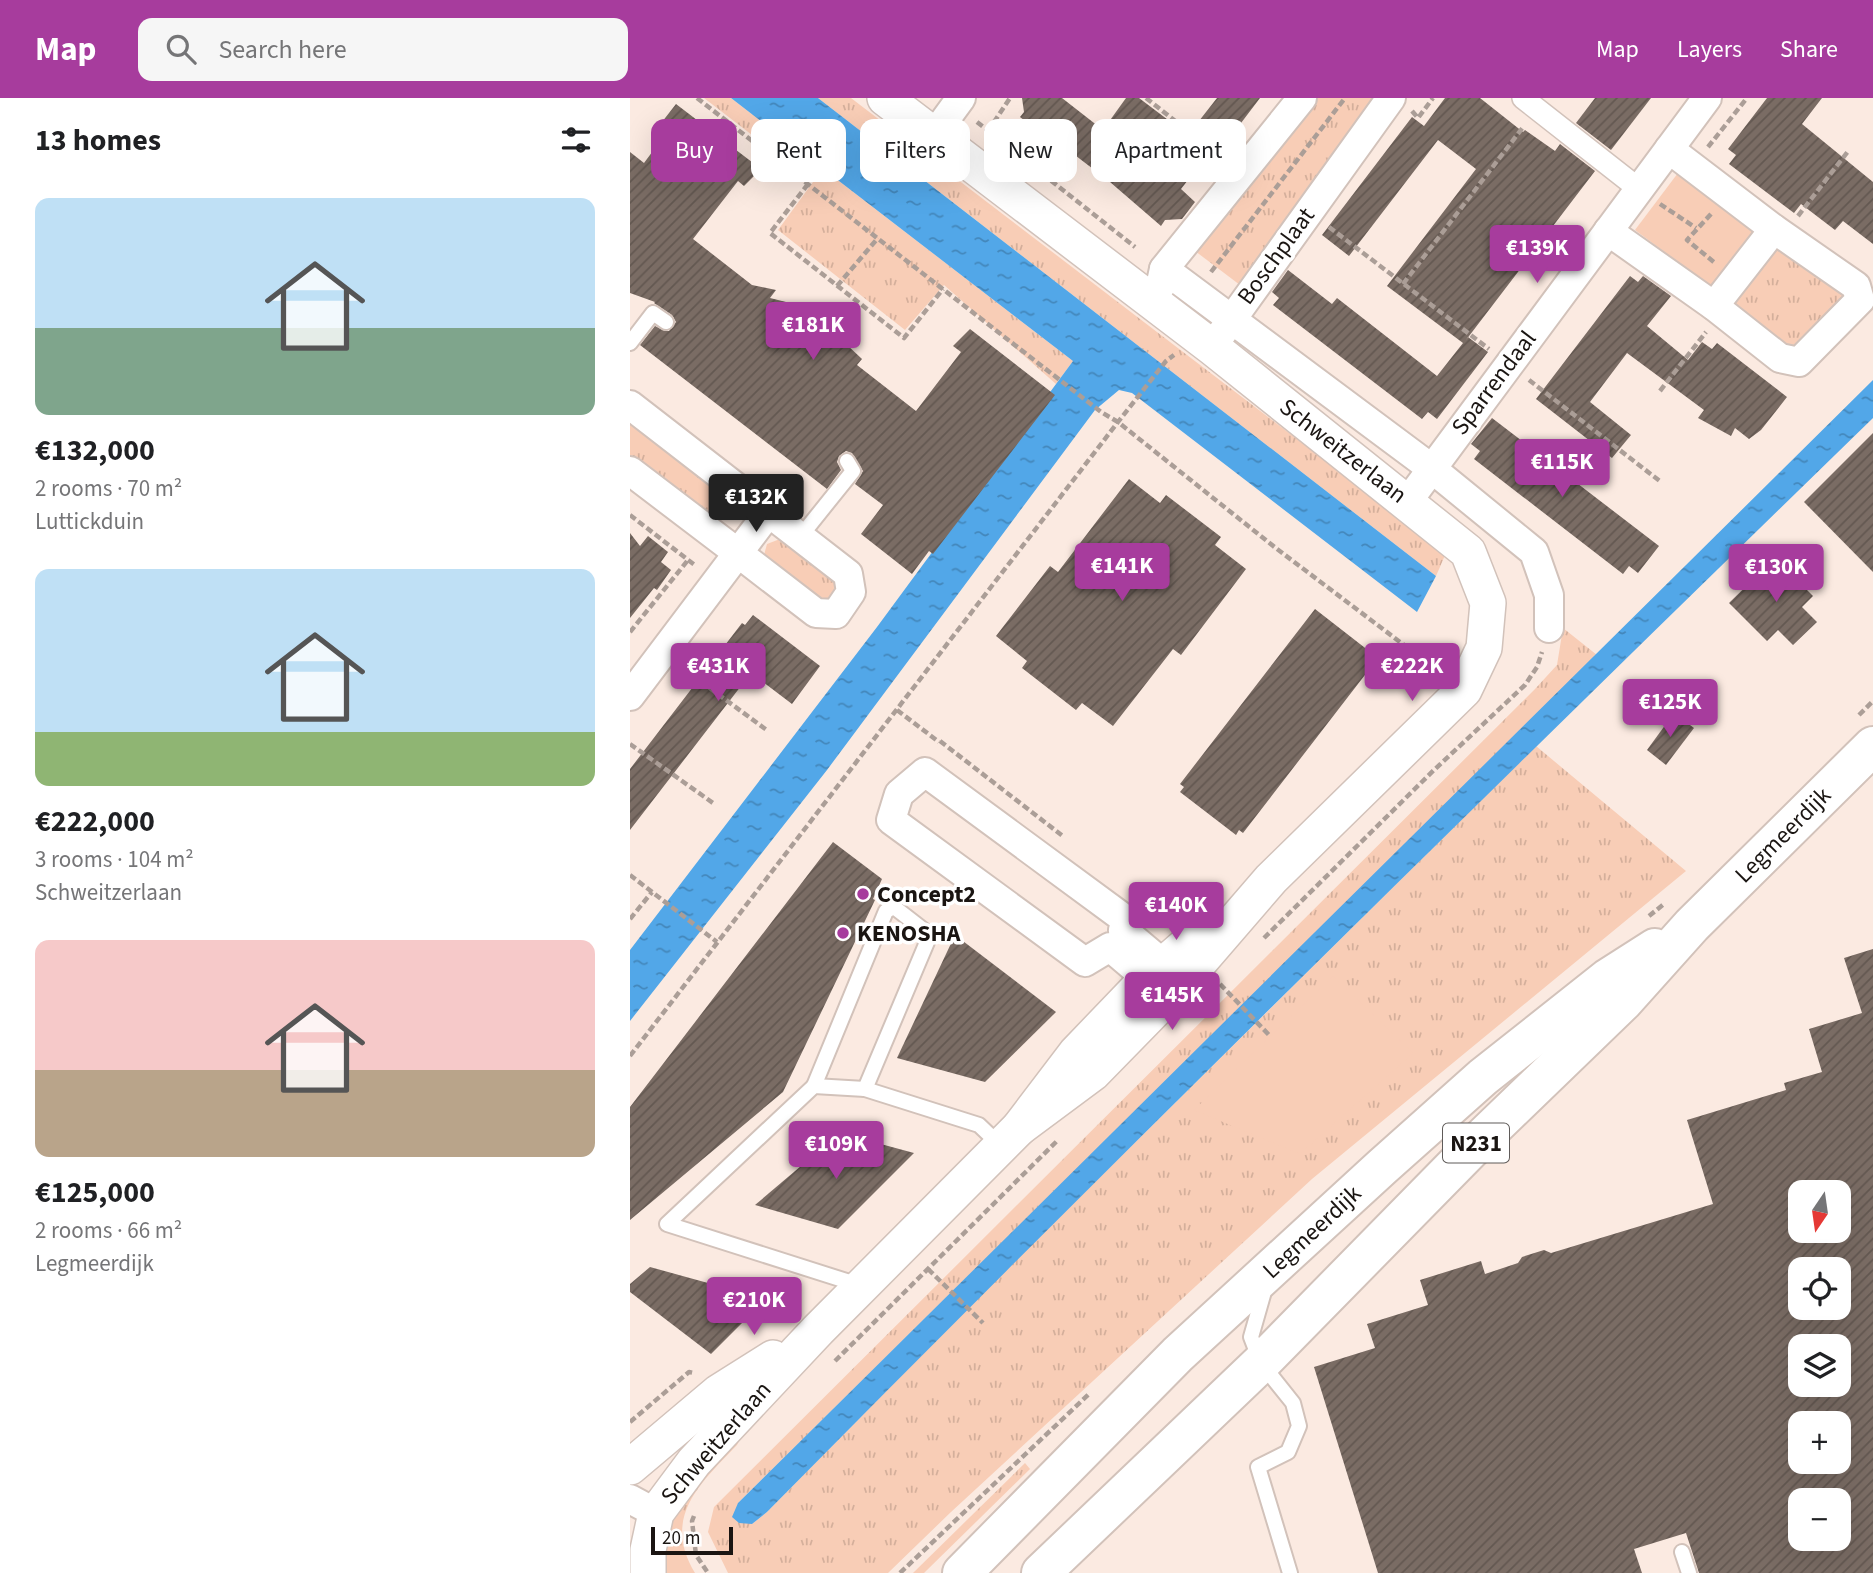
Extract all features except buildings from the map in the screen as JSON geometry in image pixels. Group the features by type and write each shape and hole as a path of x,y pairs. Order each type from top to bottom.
{"main road":[{"name":"Legmeerdijk","path":"1041,1573 1261,1363 1480,1139 1623,1002 1692,925 1873,746"},
{"name":"Legmeerdijk","path":"962,1573 1178,1354 1483,1077 1608,978 1692,925"}],"street":[{"name":"Schweitzerlaan","path":"885,98 913,119"},
{"path":"1246,168 1302,98"},
{"name":"Boschplaat","path":"1222,333 1391,98"},
{"name":"Sparrendaal","path":"1408,501 1707,98"},
{"path":"945,119 958,101"},
{"path":"1530,103 1639,189"},
{"path":"1608,231 1718,309 1780,358 1799,362 1860,300 1856,286 1779,232 1670,149"},
{"name":"Schweitzerlaan","path":"970,162 1156,304 1222,333 1431,467 1534,552 1549,595 1549,628"},
{"path":"1156,304 1164,269 1235,182"},
{"path":"1718,309 1735,279 1779,232"},
{"name":"Schweitzerlaan","path":"648,1573 643,1506 694,1462 818,1330 1010,1137 1076,1053 1166,980 1195,937 1271,879 1464,690 1484,648 1488,603 1468,552 1222,333 1195,292 1164,269"},
{"path":"630,405 848,574 852,592 836,614 816,613 630,471"},
{"path":"630,696 769,512"},
{"path":"925,772 1126,920 1116,938 1085,962 891,820 899,794 925,772"},
{"path":"1116,938 1166,980"},
{"name":"Schweitzerlaan","path":"630,1467 719,1392 818,1330"}],"lane":[{"path":"630,343 653,313 666,322"},
{"path":"800,537 853,471 847,461"},
{"path":"862,1286 667,1224 814,1086 886,911 894,907 930,935 865,1089"},
{"path":"814,1086 865,1089 1010,1137"},
{"path":"1271,1270 1251,1337 1261,1363 1293,1403 1299,1426 1288,1452 1258,1467 1290,1573"},
{"path":"1682,1552 1689,1573"}],"path":[{"path":"697,98 1101,412 1118,422 1277,549 1464,690"},
{"path":"996,119 1010,98"},
{"path":"1146,98 1172,119"},
{"path":"1195,292 1345,98"},
{"path":"1693,167 1746,98"},
{"path":"958,101 984,127"},
{"path":"1403,284 1530,103"},
{"path":"1779,232 1849,150"},
{"path":"1053,182 1164,269"},
{"path":"808,184 770,233 837,286 904,338 943,289"},
{"path":"1639,189 1697,229 1687,240 1735,279"},
{"path":"1309,211 1661,482"},
{"path":"837,286 878,238"},
{"path":"1660,391 1718,309"},
{"path":"630,1056 1166,361"},
{"path":"630,515 716,582"},
{"path":"630,632 688,560"},
{"path":"662,653 768,731"},
{"path":"897,710 940,741 925,772"},
{"path":"630,744 713,803"},
{"path":"630,875 717,942"},
{"path":"630,919 654,893"},
{"path":"1219,982 1270,1036"},
{"path":"928,1269 982,1323"},
{"name":"Schweitzerlaan","path":"696,1512 692,1521 696,1555 709,1573"}],"green space":[{"path":"704,98 731,98 758,119 751,119 751,134 737,123 737,119 731,119"},
{"path":"818,98 851,98 878,119 860,119 860,130"},
{"path":"1313,98 1380,98 1240,285 1195,251"},
{"path":"1681,169 1760,229 1714,289 1635,230"},
{"path":"813,182 840,182 1073,361 1056,384 944,285 905,330 778,230"},
{"path":"927,182 961,182 1446,553 1436,576"},
{"path":"1775,240 1849,294 1794,351 1729,300"},
{"path":"630,420 735,501 714,527 630,462"},
{"path":"780,539 830,574 834,582 834,594 822,602 766,564 764,555 767,544"},
{"path":"1563,628 1597,655 738,1503 752,1524 1536,746 1686,871 1312,1179 888,1573 728,1573 708,1532 714,1507 1535,689 1557,665"},
{"path":"1333,976 1413,1053 1300,1154 1194,1110"},
{"path":"741,1437 699,1487 684,1518 682,1535 695,1573 667,1573 667,1532 675,1504"},
{"path":"1025,1463 1030,1469 924,1573 913,1573"}],"water":[{"path":"731,98 818,98 845,119 758,119"},
{"path":"846,120 860,130 860,182 927,182 1436,576 1417,612 1132,393 1119,390 1095,410 827,770 630,1021 630,950 877,627 1073,361 840,182 846,182"},
{"path":"1873,380 1873,418 1317,962 767,1512 752,1524 739,1523 732,1517 738,1503"}],"place":[{"name":"Concept2","path":"863,894"},
{"name":"KENOSHA","path":"843,933"}]}
